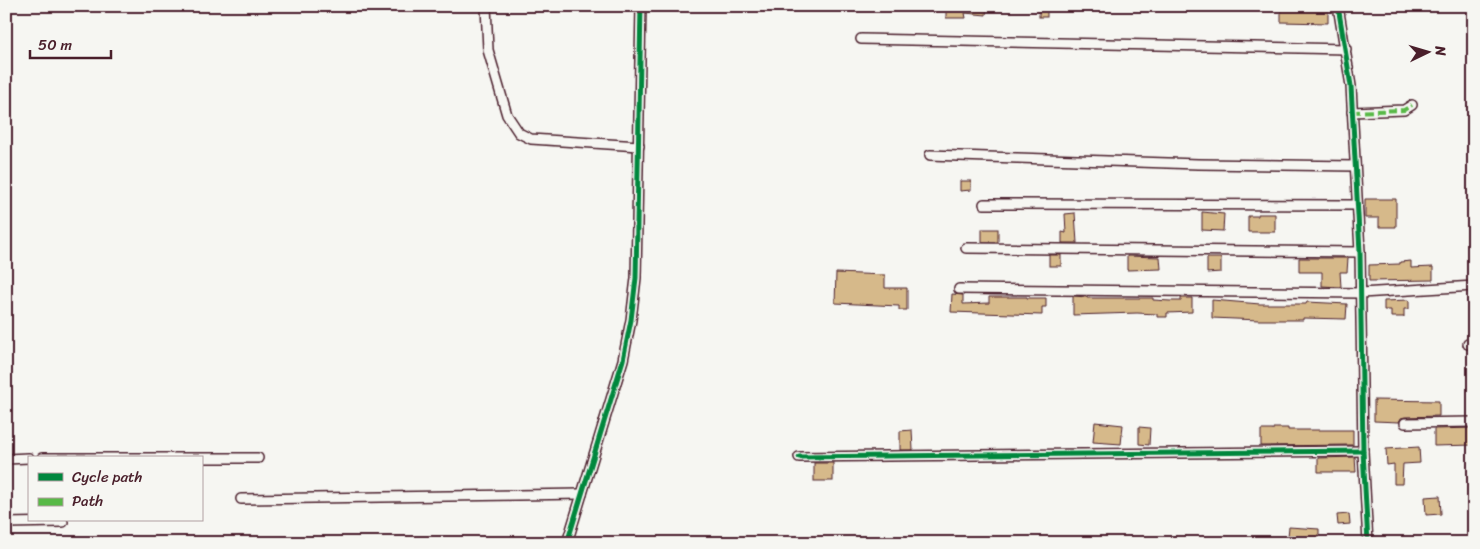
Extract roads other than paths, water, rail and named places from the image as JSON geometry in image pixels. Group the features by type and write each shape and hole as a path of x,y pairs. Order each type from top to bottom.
{"street":[{"path":"486,6 488,50 507,115 519,133 530,139 639,146"},
{"path":"567,543 623,360 631,320 636,278 641,6"},
{"path":"1338,6 1352,86 1360,252 1363,451 1368,543"},
{"path":"861,39 1346,50"},
{"path":"1352,112 1404,110 1412,105"},
{"path":"930,155 1198,164 1355,166"},
{"path":"984,204 1357,205"},
{"path":"966,248 1360,252"},
{"path":"959,289 1361,293 1474,286"},
{"path":"1405,423 1474,422"},
{"path":"799,457 1363,451"},
{"path":"6,459 28,458"},
{"path":"202,458 258,458"},
{"path":"241,499 582,494"},
{"path":"6,522 63,522"}]}
